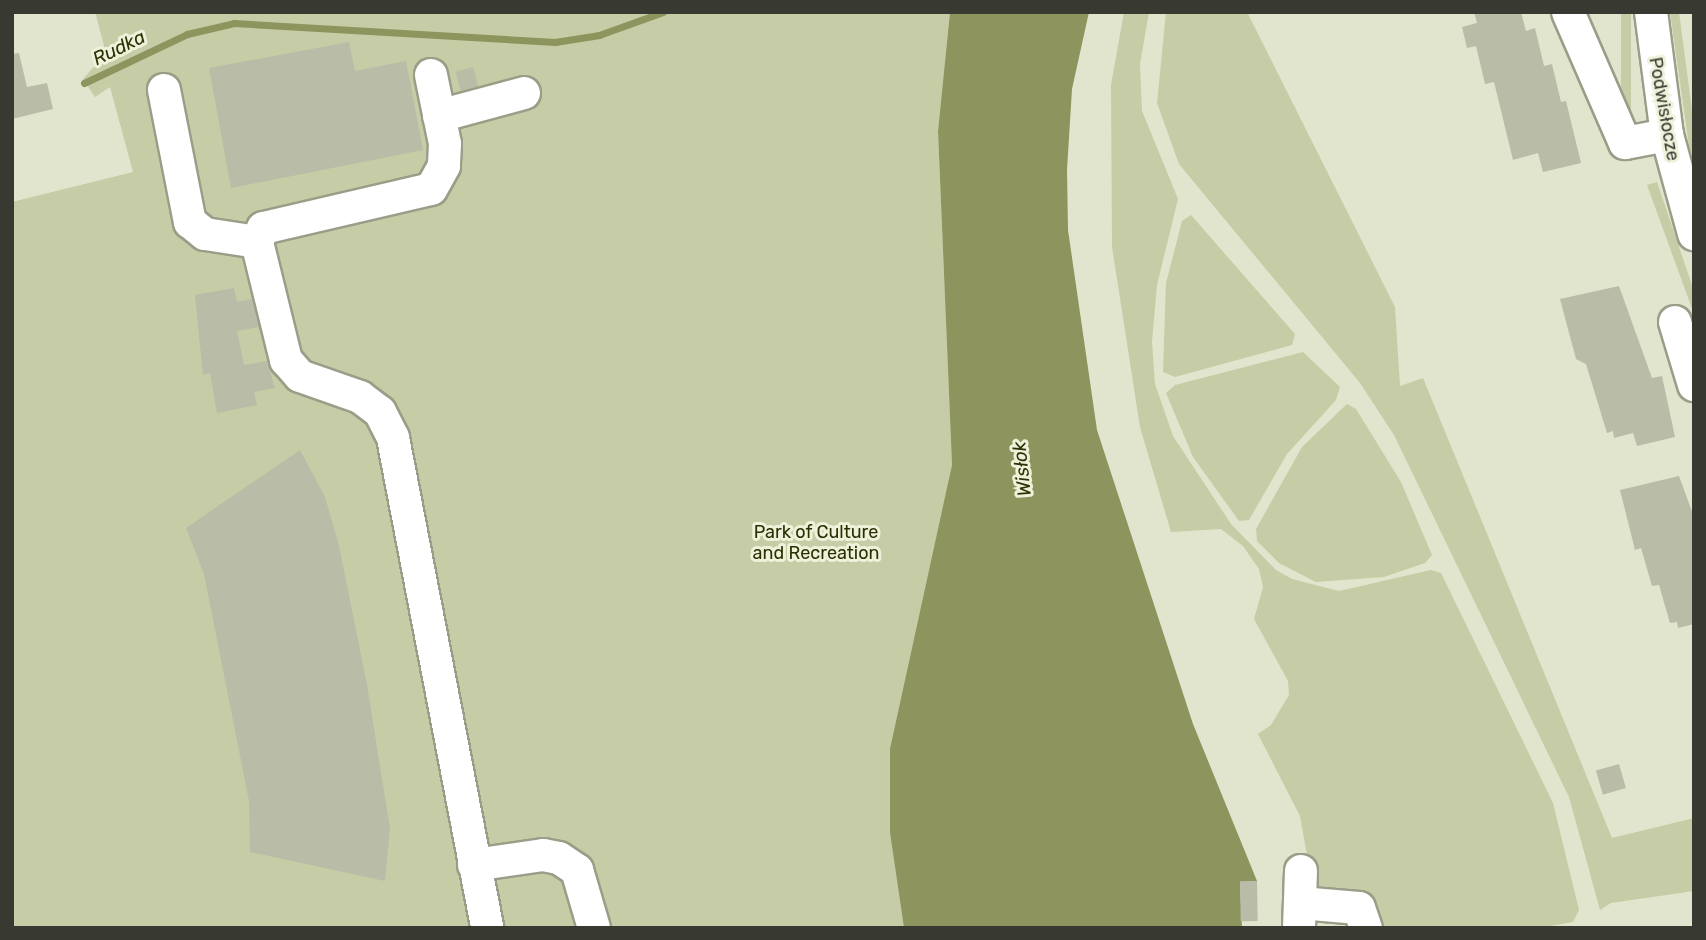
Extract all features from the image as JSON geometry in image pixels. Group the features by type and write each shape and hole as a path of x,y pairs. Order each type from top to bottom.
{"street":[{"path":"1568,12 1625,143 1667,135"},
{"name":"Podwisłocze","path":"1650,12 1667,135 1690,214"},
{"path":"430,75 439,116 444,166 431,189 263,228 257,242 286,359 300,376 360,397 380,412 393,438 487,928"},
{"path":"164,90 190,222 205,234 257,242"},
{"path":"439,116 524,93"},
{"path":"1675,322 1693,380"},
{"path":"474,865 543,855 559,858 577,870 594,928"},
{"path":"1301,871 1299,915 1359,908 1366,928"}],"green space":[{"name":"Park of Culture and Recreation","path":"95,12 950,12 938,131 952,465 890,833 904,928 12,928 12,202 133,172 110,87 95,97 83,79 106,53"},
{"path":"1124,12 1149,12 1140,64 1142,111 1178,199 1157,285 1152,342 1155,384 1173,436 1231,524 1276,570 1292,579 1339,591 1431,570 1441,573 1553,803 1579,910 1573,922 1539,928 1374,928 1305,894 1307,855 1300,816 1258,734 1271,725 1289,695 1288,681 1254,619 1263,587 1259,569 1243,546 1221,529 1171,532 1140,427 1112,247 1111,85"},
{"path":"1166,12 1247,12 1395,307 1400,386 1423,378 1612,838 1694,818 1694,891 1611,903 1600,910 1569,797 1394,435 1360,383 1179,164 1157,103"},
{"path":"1621,12 1631,12 1631,138 1621,138"},
{"path":"1670,12 1679,12 1694,125 1691,160"},
{"path":"1657,182 1694,291 1694,314 1647,185"},
{"path":"1191,215 1295,334 1292,345 1175,377 1163,372 1166,283 1182,221"},
{"path":"1303,352 1340,387 1336,400 1287,454 1249,520 1239,521 1193,457 1166,393 1175,385"},
{"path":"1347,404 1356,409 1401,482 1432,555 1425,563 1384,577 1316,582 1279,563 1257,541 1256,529 1302,447"}],"water":[{"name":"Wisłok","path":"950,12 1089,12 1072,89 1067,170 1068,230 1097,430 1193,724 1257,881 1240,882 1242,928 904,928 890,833 890,749 952,465 938,131"}],"building":[{"path":"1474,12 1521,12 1526,31 1535,28 1544,66 1552,64 1561,102 1566,101 1581,163 1543,172 1538,153 1513,160 1494,82 1485,84 1476,46 1467,48 1462,27 1477,23"},
{"path":"349,42 355,71 406,61 423,150 231,188 209,68"},
{"path":"19,53 27,87 47,83 53,109 12,119 12,54"},
{"path":"473,67 478,86 461,91 456,72"},
{"path":"1619,286 1652,378 1662,376 1675,437 1637,446 1633,433 1614,438 1613,431 1607,433 1586,364 1576,359 1560,299"},
{"path":"234,288 237,302 252,299 259,327 237,331 244,365 267,361 275,388 254,392 257,405 217,413 210,373 203,375 195,295"},
{"path":"300,450 325,497 339,546 367,685 390,829 385,881 250,852 249,801 204,574 186,528"},
{"path":"1679,476 1694,517 1694,624 1678,628 1677,622 1670,623 1659,585 1652,586 1641,548 1635,550 1620,490"},
{"path":"1619,764 1626,788 1603,795 1596,771"},
{"path":"1240,881 1257,881 1258,921 1241,921"}],"waterway":[{"name":"Rudka","path":"84,83 187,34 234,23 555,42 599,35 663,12"}]}
